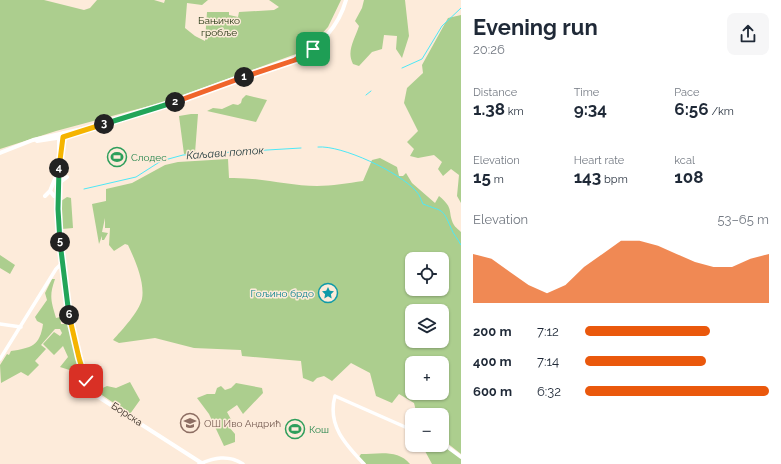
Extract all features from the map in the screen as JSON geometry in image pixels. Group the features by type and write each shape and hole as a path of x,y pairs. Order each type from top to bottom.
{"main road":[{"path":"0,153 26,142 82,132 93,126 157,108 302,56 318,45 330,31 340,16 346,0"},
{"name":"Борска","path":"61,135 58,192 56,197 62,263 68,308 84,377 92,391 97,396 201,464"},
{"path":"45,196 50,191 59,170 61,174 67,176 62,179 58,185"},
{"path":"50,191 56,197"}],"street":[{"path":"0,359 56,268 62,263"},
{"path":"0,324 21,327"},
{"path":"364,464 347,446 337,430 333,410 335,396 405,427"},
{"path":"449,448 461,457"},
{"path":"201,464 222,457 234,459 243,464"}],"green space":[{"name":"Бањичко гробље","path":"0,0 44,0 84,10 90,8 97,0 154,0 164,3 165,0 208,0 202,5 187,3 185,28 195,36 205,41 207,12 229,12 229,15 238,17 239,12 274,10 279,7 269,0 341,0 328,27 317,39 296,54 164,102 56,131 0,149"},
{"path":"364,0 405,0 409,36 402,58 396,49 397,36 384,35 382,49 372,52 359,66 353,64 350,54 353,40 359,26 355,21 362,8"},
{"path":"461,15 461,203 457,196 459,175 451,169 443,176 438,169 442,162 434,155 418,158 410,156 414,149 407,142 418,131 404,103 407,88 423,73 422,65 448,18"},
{"path":"246,95 267,100 256,122 207,111 213,108 222,109 233,104 238,105"},
{"path":"198,114 195,153 184,154 179,116"},
{"path":"380,158 397,167 399,176 403,176 406,173 412,183 435,203 439,196 444,200 449,207 454,225 461,232 461,454 449,445 449,408 415,408 414,403 409,400 449,400 449,356 405,356 405,398 399,394 392,403 376,396 370,373 351,363 332,381 324,376 317,378 313,382 303,378 301,361 242,356 241,350 194,348 155,338 119,343 113,340 130,321 140,304 143,292 139,271 128,245 125,244 114,251 109,245 110,228 105,228 105,218 102,232 108,233 104,240 102,240 102,236 99,244 92,204 106,201 106,189 132,183 165,165 178,162 228,159 229,178 251,179 306,186 323,186 363,181 372,160"},
{"path":"67,197 71,198 73,228 62,229 61,201"},
{"path":"0,255 15,265 10,274 0,268"},
{"path":"52,279 55,279 51,294 54,312 56,318 60,317 61,324 68,324 79,373 60,367 68,357 63,346 54,355 43,344 54,332 60,336 62,333 60,329 55,329 41,345 46,349 35,361 39,365 28,376 21,372 1,383 0,365 7,354 9,355 11,351 24,349 33,345 40,337 43,324 37,321 35,317 47,300 45,293"},
{"path":"130,382 140,400 130,414 96,391 107,386 116,388"},
{"path":"236,383 262,388 263,393 243,414 237,405 227,412 233,423 229,427 235,434 235,442 224,446 209,414 197,398 207,394 215,394 217,388 221,386 225,390 231,388"},
{"path":"449,450 461,459 461,464 432,464 426,452 449,452"},
{"path":"361,454 394,454 405,459 410,464 366,464 359,457"}],"waterway":[{"name":"Каљави поток","path":"402,68 422,59 442,26 461,8"},
{"path":"366,95 371,91"},
{"path":"318,147 341,150 355,155 370,161 397,176 416,191 423,204 443,213 461,245"},
{"name":"Каљави поток","path":"84,189 136,177 161,161 183,155 301,148"}],"place":[{"name":"Слодес","path":"117,157"},
{"name":"Гољино брдо","path":"328,293"},
{"name":"ОШ Иво Андрић","path":"190,423"},
{"name":"Кош","path":"295,429"}],"route":[{"path":"86,381 69,315 61,252 58,192 60,155 63,137 82,132 93,126 109,123 157,108 292,61 305,55 313,49"}]}
